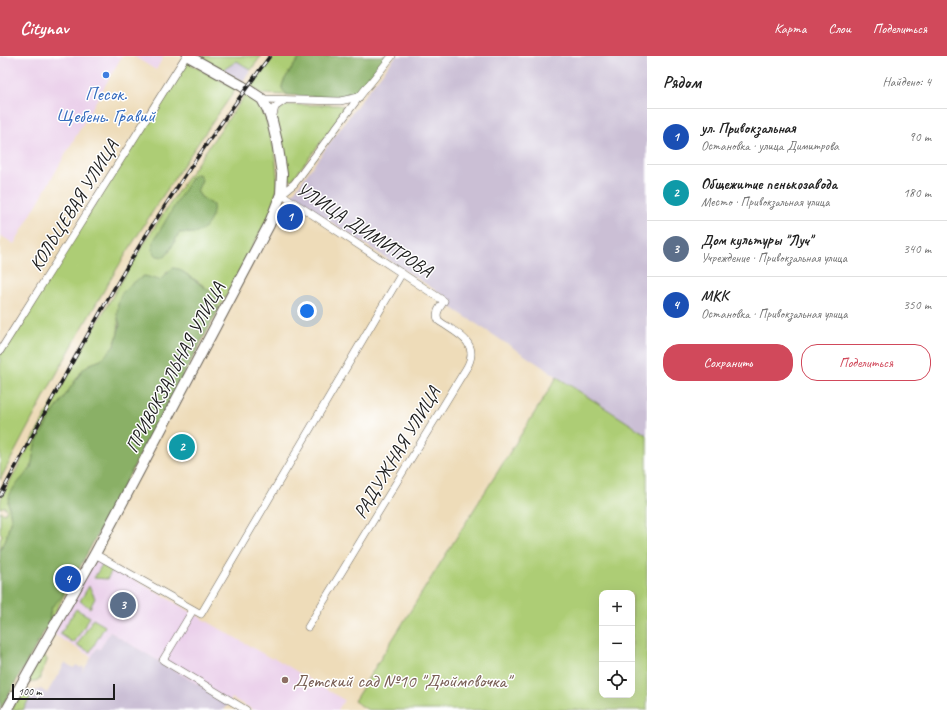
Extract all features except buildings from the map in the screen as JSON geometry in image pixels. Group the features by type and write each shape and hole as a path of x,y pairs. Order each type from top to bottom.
{"main road":[{"path":"187,56 242,86 262,99"},
{"name":"УЛИЦА ДИМИТРОВА","path":"262,99 272,121 281,166 281,194"},
{"name":"ПРИВОКЗАЛЬНАЯ УЛИЦА","path":"7,710 94,554 269,225 281,194"}],"street":[{"name":"КОЛЬЦЕВАЯ УЛИЦА","path":"0,351 187,56"},
{"name":"ПРИВОКЗАЛЬНАЯ УЛИЦА","path":"281,194 294,184 359,97 392,56"},
{"path":"262,99 340,101 359,97"},
{"path":"272,121 275,107 286,100"},
{"name":"УЛИЦА ДИМИТРОВА","path":"281,194 444,301"},
{"path":"94,554 201,614 402,273"},
{"name":"РАДУЖНАЯ УЛИЦА","path":"308,627 469,362 471,352 468,342 463,337 438,321 437,313 444,301"},
{"path":"193,610 163,660 246,710"}],"shaded area":[{"path":"0,56 122,56 14,244 0,235"},
{"path":"133,56 164,56 156,70"},
{"path":"396,56 647,56 647,435 449,306 452,301 291,196 364,96"},
{"path":"237,61 251,70 243,81 223,70"},
{"path":"96,557 272,659 273,657 344,700 338,710 253,710 232,698 229,703 110,632 100,649 97,648 92,657 53,634"},
{"path":"110,632 229,703 224,710 23,710 34,691 41,689 47,693 65,663 74,668 76,665 81,668 82,666 84,668 82,673 97,648 100,649"}],"green space":[{"path":"198,56 261,56 251,70 237,61 223,70"},
{"path":"274,56 301,56 287,76 282,87 284,92 288,95 261,94 251,87"},
{"path":"301,56 386,56 367,82 354,94 340,97 288,95 282,88 284,80"},
{"path":"185,61 236,89 163,195 112,276 83,326 0,480 0,355"},
{"path":"246,94 257,103 266,119 275,152 278,185 273,208 218,311 217,304 210,292 198,281 178,269 167,272 160,280 144,276 117,314 118,333 114,346 101,360 84,368 51,416 35,445 31,468 8,502 11,518 6,539 0,550 0,539 2,535 0,532 0,511 4,514 7,510 5,507 0,509 1,498 84,345 137,255 176,194","holes":["191,178 200,184 197,191 201,197 213,205 189,234 183,232 179,233 169,252"]},
{"path":"286,105 339,105 343,106 344,112 292,180 287,179 286,176 276,118 279,110"},
{"path":"196,174 200,175 202,180 197,191 201,197 213,205 213,213 211,218 203,230 199,232 179,233 165,257 157,256 152,250 153,242 191,178"},
{"path":"173,268 179,269 211,292 217,299 218,311 76,574 69,574 67,576 65,588 60,599 52,606 50,621 0,710 0,550 6,539 11,518 8,502 10,494 31,468 35,445 51,416 84,368 101,360 115,345 120,325 117,314 121,294 131,284 144,276 160,280"},
{"path":"557,377 647,435 647,710 368,710 354,701"},
{"path":"103,563 113,569 107,579 94,578"},
{"path":"69,574 76,574 50,621 50,610 61,595 66,578"},
{"path":"89,586 95,598 90,608 80,601"},
{"path":"76,609 90,617 74,643 60,634"},
{"path":"93,619 105,626 90,652 77,645"},
{"path":"42,653 47,661 39,680 25,683"},
{"path":"34,691 23,710 11,710 20,694"}],"railway":[{"path":"0,496 86,338 140,245 203,149 270,56"}],"place":[{"name":"Песок. Щебень. Гравий","path":"106,75"},
{"name":"ул. Привокзальная","path":"290,217"},
{"name":"Общежитие пенькозавода","path":"182,447"},
{"name":"МКК","path":"68,579"},
{"name":"Дом культуры \"Луч\"","path":"123,605"},
{"name":"Детский сад №10 \"Дюймовочка\"","path":"285,680"}]}
